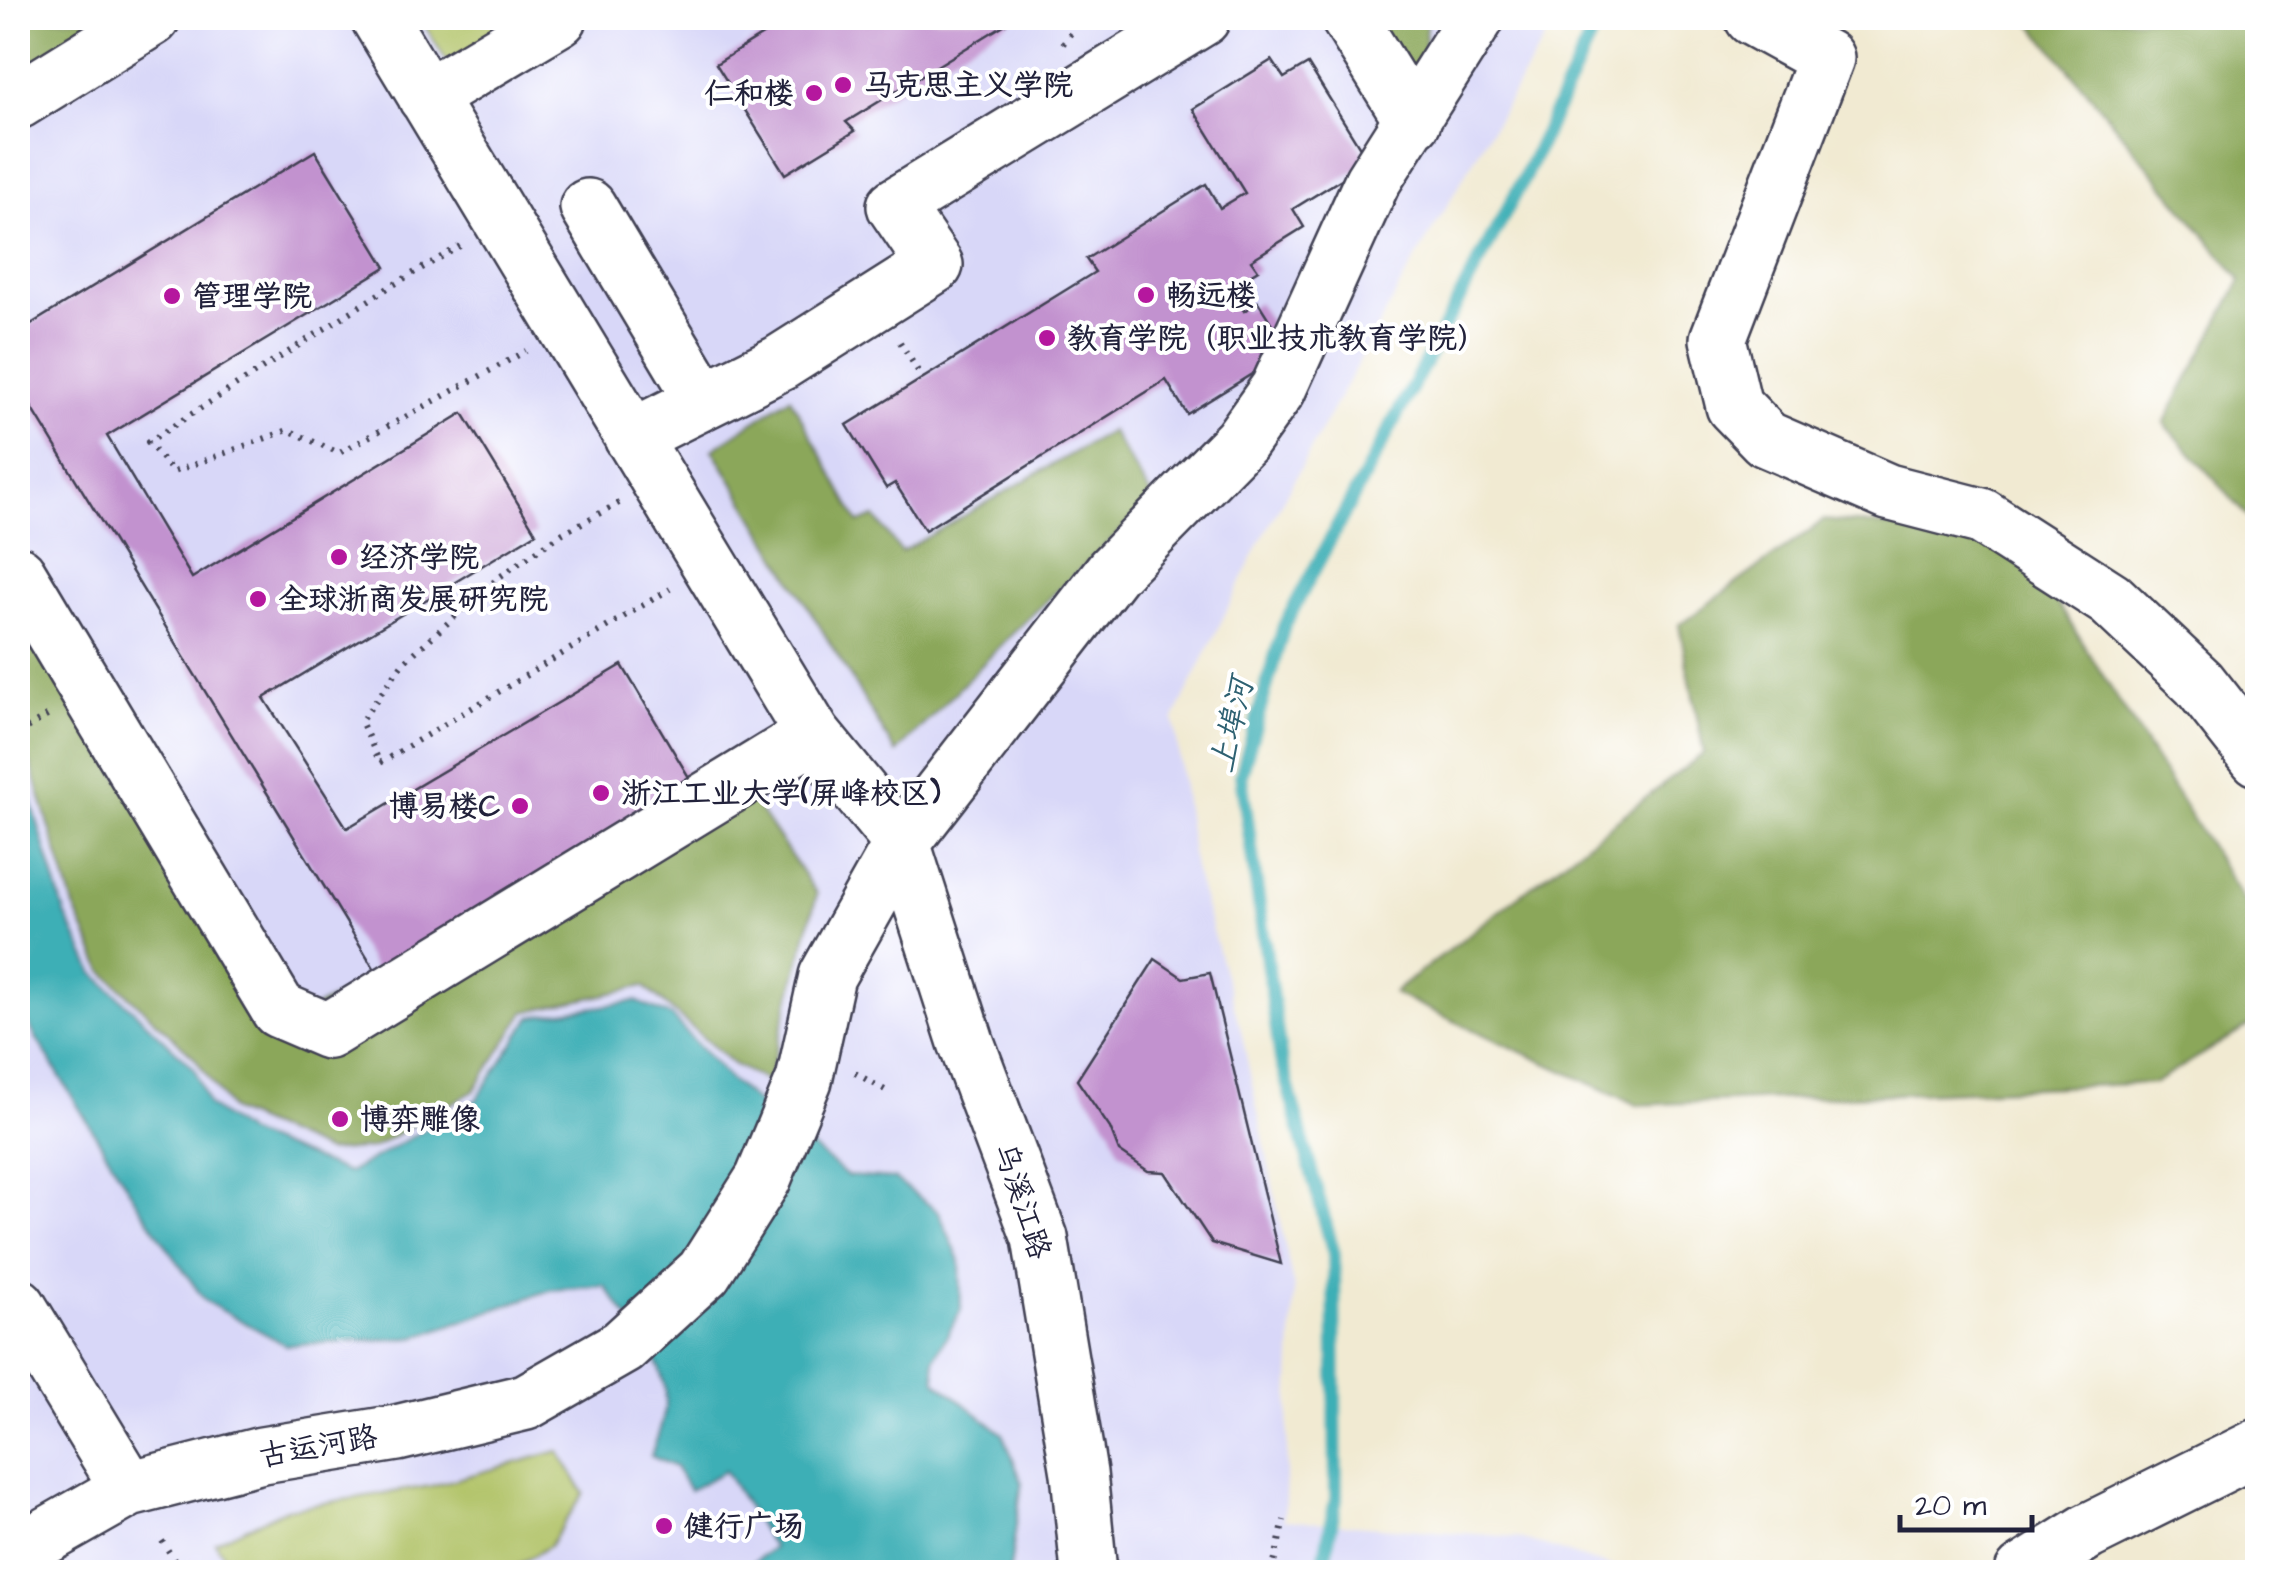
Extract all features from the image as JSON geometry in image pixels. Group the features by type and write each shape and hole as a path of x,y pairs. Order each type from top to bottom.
{"street":[{"path":"18,101 152,18"},
{"path":"378,18 812,735 902,843"},
{"path":"426,97 560,18"},
{"path":"645,459 704,401 780,363 935,265 895,206 1202,18"},
{"path":"1349,18 1413,120"},
{"name":"古运河路","path":"18,1552 130,1488 262,1455 397,1433 526,1402 622,1348 704,1272 763,1179 804,1080 827,976 902,843 1114,570 1241,441 1278,389 1372,182 1476,18"},
{"path":"1753,18 1826,58 1718,340 1734,406 1766,439 1888,492 1981,516 2110,598 2200,682 2258,758"},
{"path":"588,206 704,401"},
{"path":"18,574 280,1010 328,1030 812,735"},
{"name":"乌溪江路","path":"902,843 966,1042 1040,1238 1079,1474 1089,1572"},
{"path":"18,1306 130,1488"},
{"path":"2023,1572 2087,1532 2258,1446"}],"path":[{"path":"502,222 388,288 148,442 173,472 288,430 339,453 567,330"},
{"path":"645,459 563,533 498,578 403,663 360,721 380,764 710,565"},
{"path":"1272,1572 1284,1520"},
{"path":"162,1541 182,1572"}],"shaded area":[{"name":"浙江工业大学(屏峰校区)","path":"18,18 1552,18 1543,42 1405,277 1260,542 1174,719 1194,868 1241,1030 1294,1289 1284,1520 1516,1537 1628,1572 18,1572"}],"green space":[{"path":"18,18 127,18 18,84"},
{"path":"420,18 544,18 453,72"},
{"path":"1363,18 1427,18 1423,60 1401,79"},
{"path":"2027,18 2257,18 2257,527 2164,423 2241,280"},
{"path":"790,397 859,523 875,517 901,552 1111,431 1154,500 1020,626 896,753 713,449"},
{"path":"1824,520 2017,538 2257,922 2257,1021 2155,1083 1637,1105 1393,993 1704,753 1679,625"},
{"path":"18,615 276,1027 746,790 817,894 768,1082 733,1064 644,986 525,1012 474,1091 372,1148 327,1152 232,1111 194,1057 103,971 74,907 29,759 18,744"},
{"path":"559,1451 584,1493 549,1546 507,1572 234,1572 215,1542 286,1509 431,1486"}],"water":[{"path":"18,756 65,914 94,973 194,1068 209,1106 248,1134 348,1173 476,1100 531,1017 636,1001 671,1016 730,1080 847,1176 894,1179 939,1212 960,1261 961,1310 934,1359 936,1381 1003,1434 1022,1482 1010,1569 750,1572 746,1567 773,1548 725,1471 689,1490 675,1467 651,1456 665,1410 662,1377 647,1344 605,1286 550,1290 413,1338 286,1345 205,1301 139,1206 18,1008"}],"building":[{"name":"仁和楼","path":"790,18 1015,18 846,122 855,131 785,174 716,64"},
{"path":"1118,18 1163,18 1130,38"},
{"name":"畅远楼","path":"1272,60 1284,78 1308,64 1369,162 1293,209 1304,227 1251,260 1258,270 1230,287 1244,311 1258,302 1289,351 1187,414 1166,380 925,530 895,483 886,488 847,425 1095,272 1086,259 1206,184 1220,208 1245,193 1193,109"},
{"path":"315,151 386,267 107,436 192,578 463,413 536,533 264,698 347,828 622,665 693,784 377,973 18,385 18,332"},
{"path":"1155,959 1183,978 1210,973 1281,1264 1212,1243 1165,1172 1148,1171 1119,1151 1110,1128 1077,1080"}],"waterway":[{"name":"上埠河","path":"1322,1572 1336,1499 1334,1254 1281,1061 1241,775 1284,626 1524,178 1599,18"}],"place":[{"name":"马克思主义学院","path":"843,85"},
{"name":"仁和楼","path":"814,93"},
{"name":"畅远楼","path":"1146,295"},
{"name":"管理学院","path":"172,296"},
{"name":"教育学院（职业技术教育学院）","path":"1047,338"},
{"name":"经济学院","path":"339,557"},
{"name":"全球浙商发展研究院","path":"258,599"},
{"name":"浙江工业大学(屏峰校区)","path":"601,793"},
{"name":"博易楼C","path":"520,806"},
{"name":"博弈雕像","path":"340,1119"},
{"name":"健行广场","path":"664,1526"}]}
